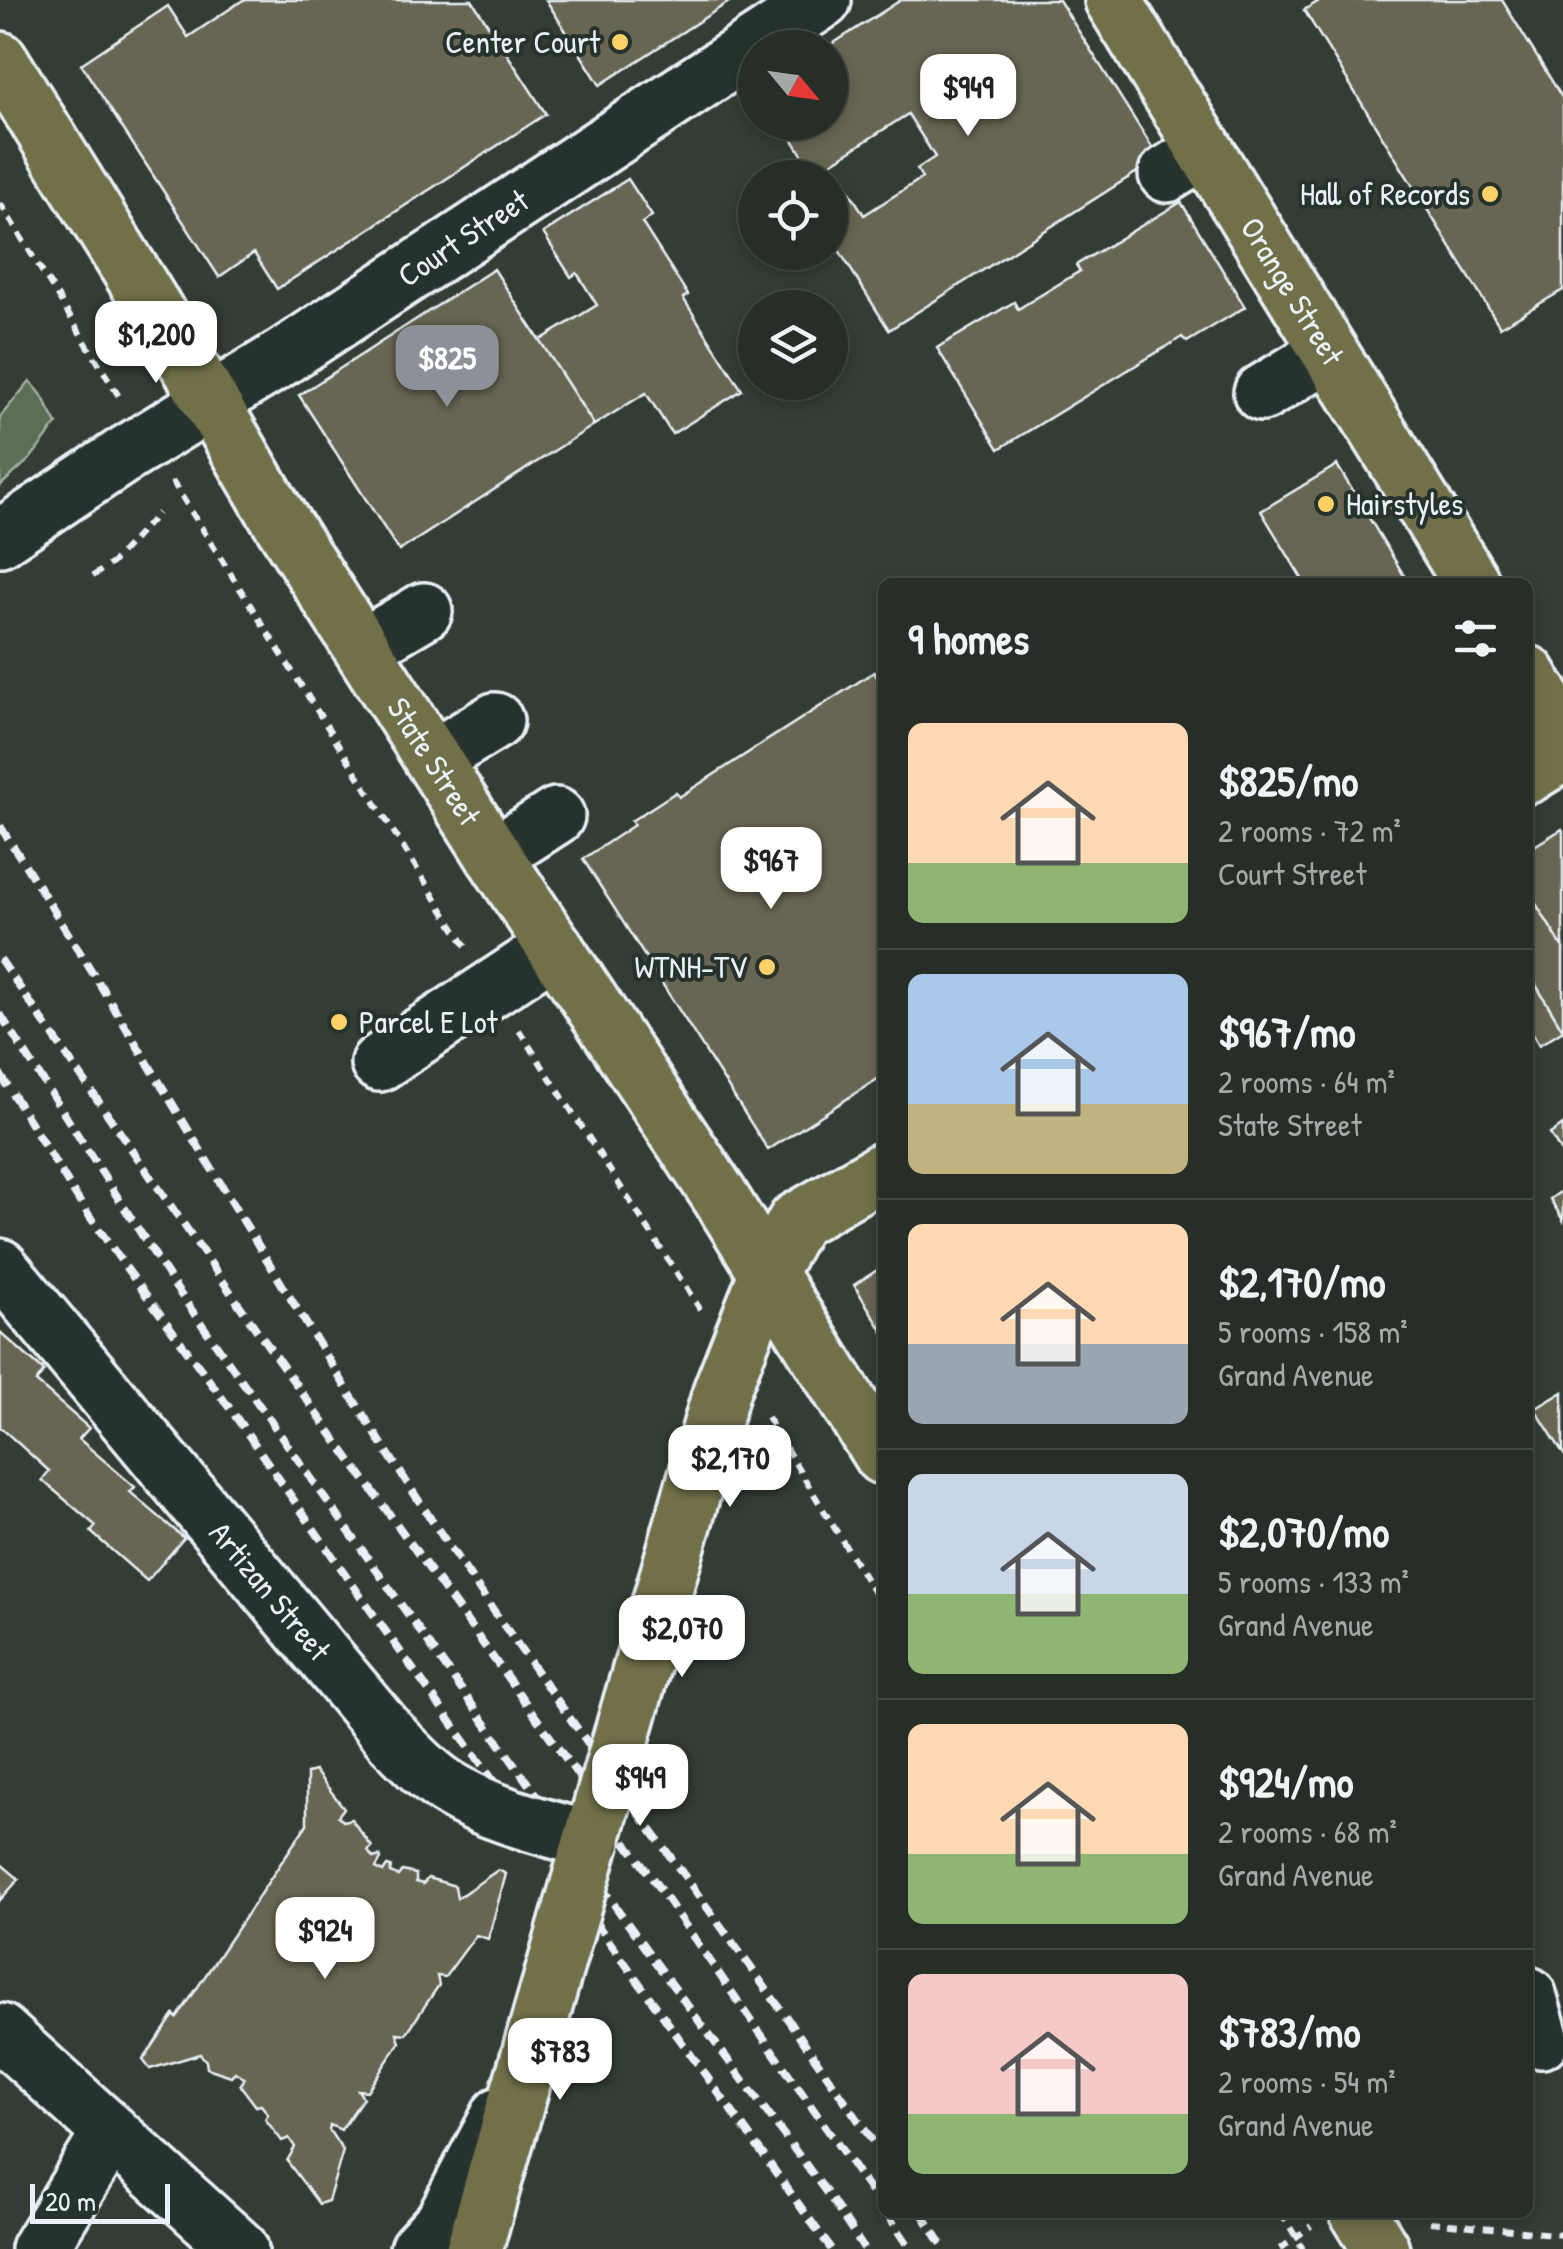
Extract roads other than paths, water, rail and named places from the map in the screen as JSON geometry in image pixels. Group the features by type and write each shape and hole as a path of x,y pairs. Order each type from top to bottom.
{"main road":[{"name":"Orange Street","path":"1113,0 1186,162 1329,352 1469,578"},
{"name":"State Street","path":"0,60 272,507 494,856 768,1272 878,1450"},
{"path":"1533,682 1563,732"},
{"path":"1533,772 1563,753"},
{"path":"474,2249 732,1359 768,1272 796,1222 878,1172"},
{"path":"1344,2218 1381,2249"}],"street":[{"name":"Court Street","path":"0,538 283,357 823,0"},
{"path":"1262,393 1329,352"},
{"path":"363,646 424,611"},
{"path":"434,758 495,721"},
{"path":"494,856 556,816"},
{"path":"379,1063 555,947"},
{"name":"Artizan Street","path":"0,1268 392,1738 423,1768 473,1802 593,1841"},
{"path":"0,2032 240,2249"},
{"path":"418,2249 443,2222 526,2069"},
{"path":"39,2249 111,2132"}],"railway":[{"path":"0,826 328,1359 441,1534 878,2149"},
{"path":"0,959 256,1329 662,1892 878,2202"},
{"path":"0,1014 176,1288 864,2249"},
{"path":"0,1074 81,1204 831,2249"},
{"path":"890,2218 911,2249"},
{"path":"925,2218 945,2249"}],"place":[{"name":"Center Court","path":"620,42"},
{"name":"Hall of Records","path":"1490,194"},
{"name":"Hairstyles","path":"1326,504"},
{"name":"WTNH-TV","path":"767,967"},
{"name":"Parcel E Lot","path":"339,1022"}]}
